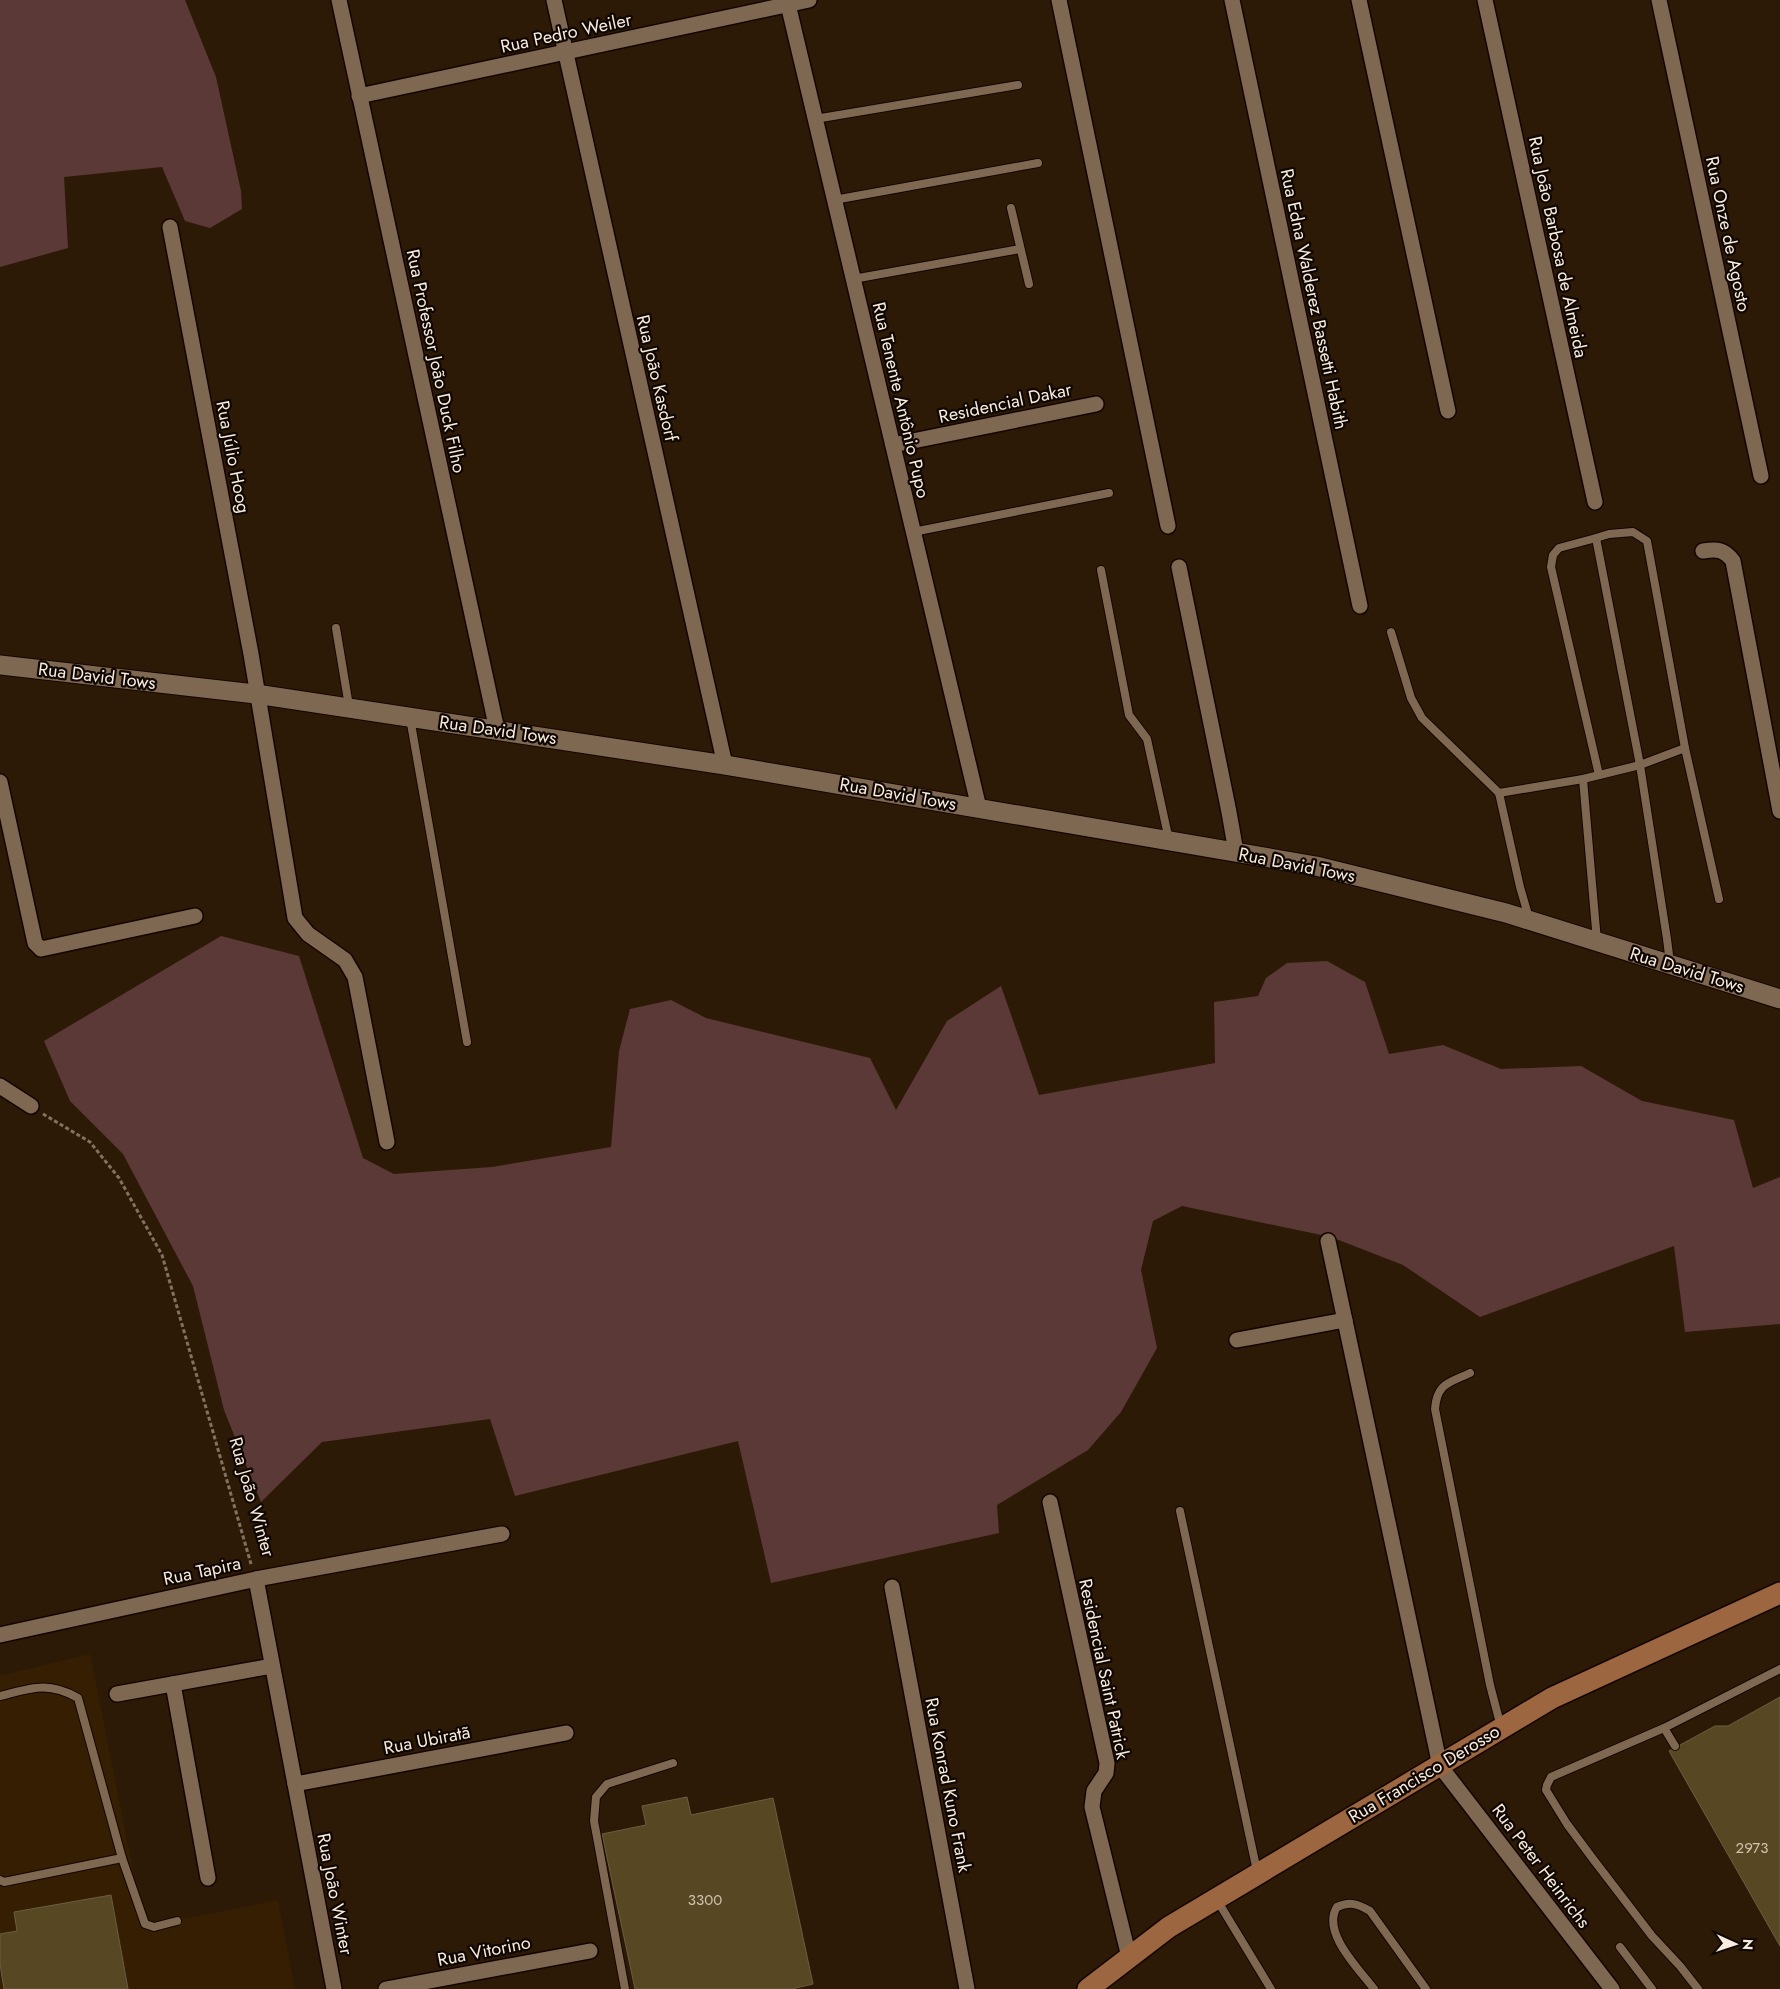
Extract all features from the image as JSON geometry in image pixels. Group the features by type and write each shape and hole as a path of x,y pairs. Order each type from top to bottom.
{"main road":[{"name":"Rua Francisco Derosso","path":"1088,1989 1169,1927 1552,1698 1780,1594"}],"street":[{"name":"Rua Professor João Duck Filho","path":"339,0 497,730"},
{"name":"Rua João Kasdorf","path":"554,0 725,764"},
{"name":"Rua Pedro Weiler","path":"360,96 787,2 809,0"},
{"path":"1059,0 1168,526"},
{"name":"Rua Edna Walderez Bassetti Habith","path":"1232,0 1360,606"},
{"path":"1359,0 1448,411"},
{"name":"Rua João Barbosa de Almeida","path":"1485,0 1595,502"},
{"name":"Rua Onze de Agosto","path":"1658,0 1760,476"},
{"name":"Rua Tenente Antônio Pupo","path":"787,2 979,808"},
{"name":"Rua Júlio Hoog","path":"170,227 251,654 256,694 295,918 308,934 345,960 355,977 387,1142"},
{"name":"Residencial Dakar","path":"893,445 1096,404"},
{"path":"1703,551 1717,549 1727,553 1733,561 1780,811"},
{"path":"1179,568 1230,812 1236,852"},
{"name":"Rua David Tows","path":"0,665 256,694 725,764 1316,866 1529,920 1780,999"},
{"path":"0,782 36,942 41,949 195,916"},
{"path":"0,1086 30,1106"},
{"path":"1328,1241 1440,1766"},
{"path":"1237,1340 1345,1320"},
{"name":"Residencial Saint Patrick","path":"1050,1502 1107,1763 1106,1773 1094,1791 1092,1807 1129,1957"},
{"name":"Rua Tapira","path":"0,1635 256,1579 502,1534"},
{"name":"Rua João Winter","path":"256,1579 334,1989"},
{"name":"Rua Konrad Kuno Frank","path":"892,1587 967,1989"},
{"path":"117,1694 272,1666"},
{"path":"173,1684 208,1878"},
{"name":"Rua Ubiratã","path":"295,1784 566,1733"},
{"name":"Rua Peter Heinrichs","path":"1440,1766 1612,1989"},
{"name":"Rua Vitorino","path":"386,1989 590,1951"}],"lane":[{"path":"815,119 1018,84"},
{"path":"834,200 1038,163"},
{"path":"1011,208 1029,284"},
{"path":"853,279 1020,248"},
{"path":"913,532 1109,493"},
{"path":"1599,775 1551,567 1553,555 1559,548 1609,534 1633,532 1647,541 1685,748 1719,899"},
{"path":"1596,538 1640,765 1668,938 1670,964"},
{"path":"1101,570 1130,715 1147,739 1170,841"},
{"path":"336,628 349,708"},
{"path":"1391,632 1411,698 1422,718 1499,794 1529,920"},
{"path":"410,718 467,1042"},
{"path":"1499,794 1583,779 1640,765 1685,748"},
{"path":"1583,779 1597,942"},
{"path":"1470,1373 1442,1386 1436,1395 1435,1409 1490,1685 1502,1729"},
{"path":"1180,1511 1258,1874"},
{"path":"1698,1989 1652,1936 1567,1824 1546,1790 1547,1785 1551,1777 1664,1728 1780,1669"},
{"path":"0,1696 37,1686 61,1689 78,1698 122,1858 144,1924 154,1927 177,1921"},
{"path":"1664,1728 1675,1746"},
{"path":"625,1989 594,1821 596,1797 608,1784 673,1763"},
{"path":"0,1880 4,1882 122,1858"},
{"path":"1216,1898 1270,1989"},
{"path":"1374,1989 1337,1939 1332,1928 1332,1918 1337,1907 1344,1904 1359,1904 1370,1912 1426,1989"},
{"path":"1620,1948 1652,1989"}],"path":[{"name":"Rua João Winter","path":"30,1106 90,1142 119,1178 162,1255 256,1579"}],"shaded area":[{"path":"0,0 185,0 216,77 241,191 242,209 210,228 185,221 162,167 64,177 68,248 0,267"},
{"path":"221,936 299,956 363,1158 394,1174 492,1167 611,1147 619,1051 630,1009 671,1000 706,1018 870,1058 896,1110 947,1021 1001,986 1039,1095 1215,1063 1214,1002 1258,996 1266,978 1287,963 1327,961 1365,982 1389,1054 1443,1045 1501,1069 1581,1066 1642,1101 1734,1120 1753,1188 1780,1177 1780,1324 1685,1332 1674,1246 1480,1317 1403,1265 1331,1237 1182,1206 1153,1221 1141,1270 1157,1348 1121,1412 1088,1450 997,1505 999,1533 771,1583 738,1441 515,1496 490,1419 322,1442 261,1502 224,1410 193,1286 123,1154 70,1101 44,1041"},
{"path":"90,1654 144,1927 278,1900 295,1989 0,1989 0,1676"}],"building":[{"path":"1780,1697 1780,1946 1669,1751 1715,1726 1728,1726"},
{"path":"687,1797 691,1815 773,1798 813,1984 792,1989 635,1989 602,1834 646,1825 642,1806"},
{"path":"111,1895 128,1989 4,1989 0,1964 0,1934 17,1931 14,1912"}]}
